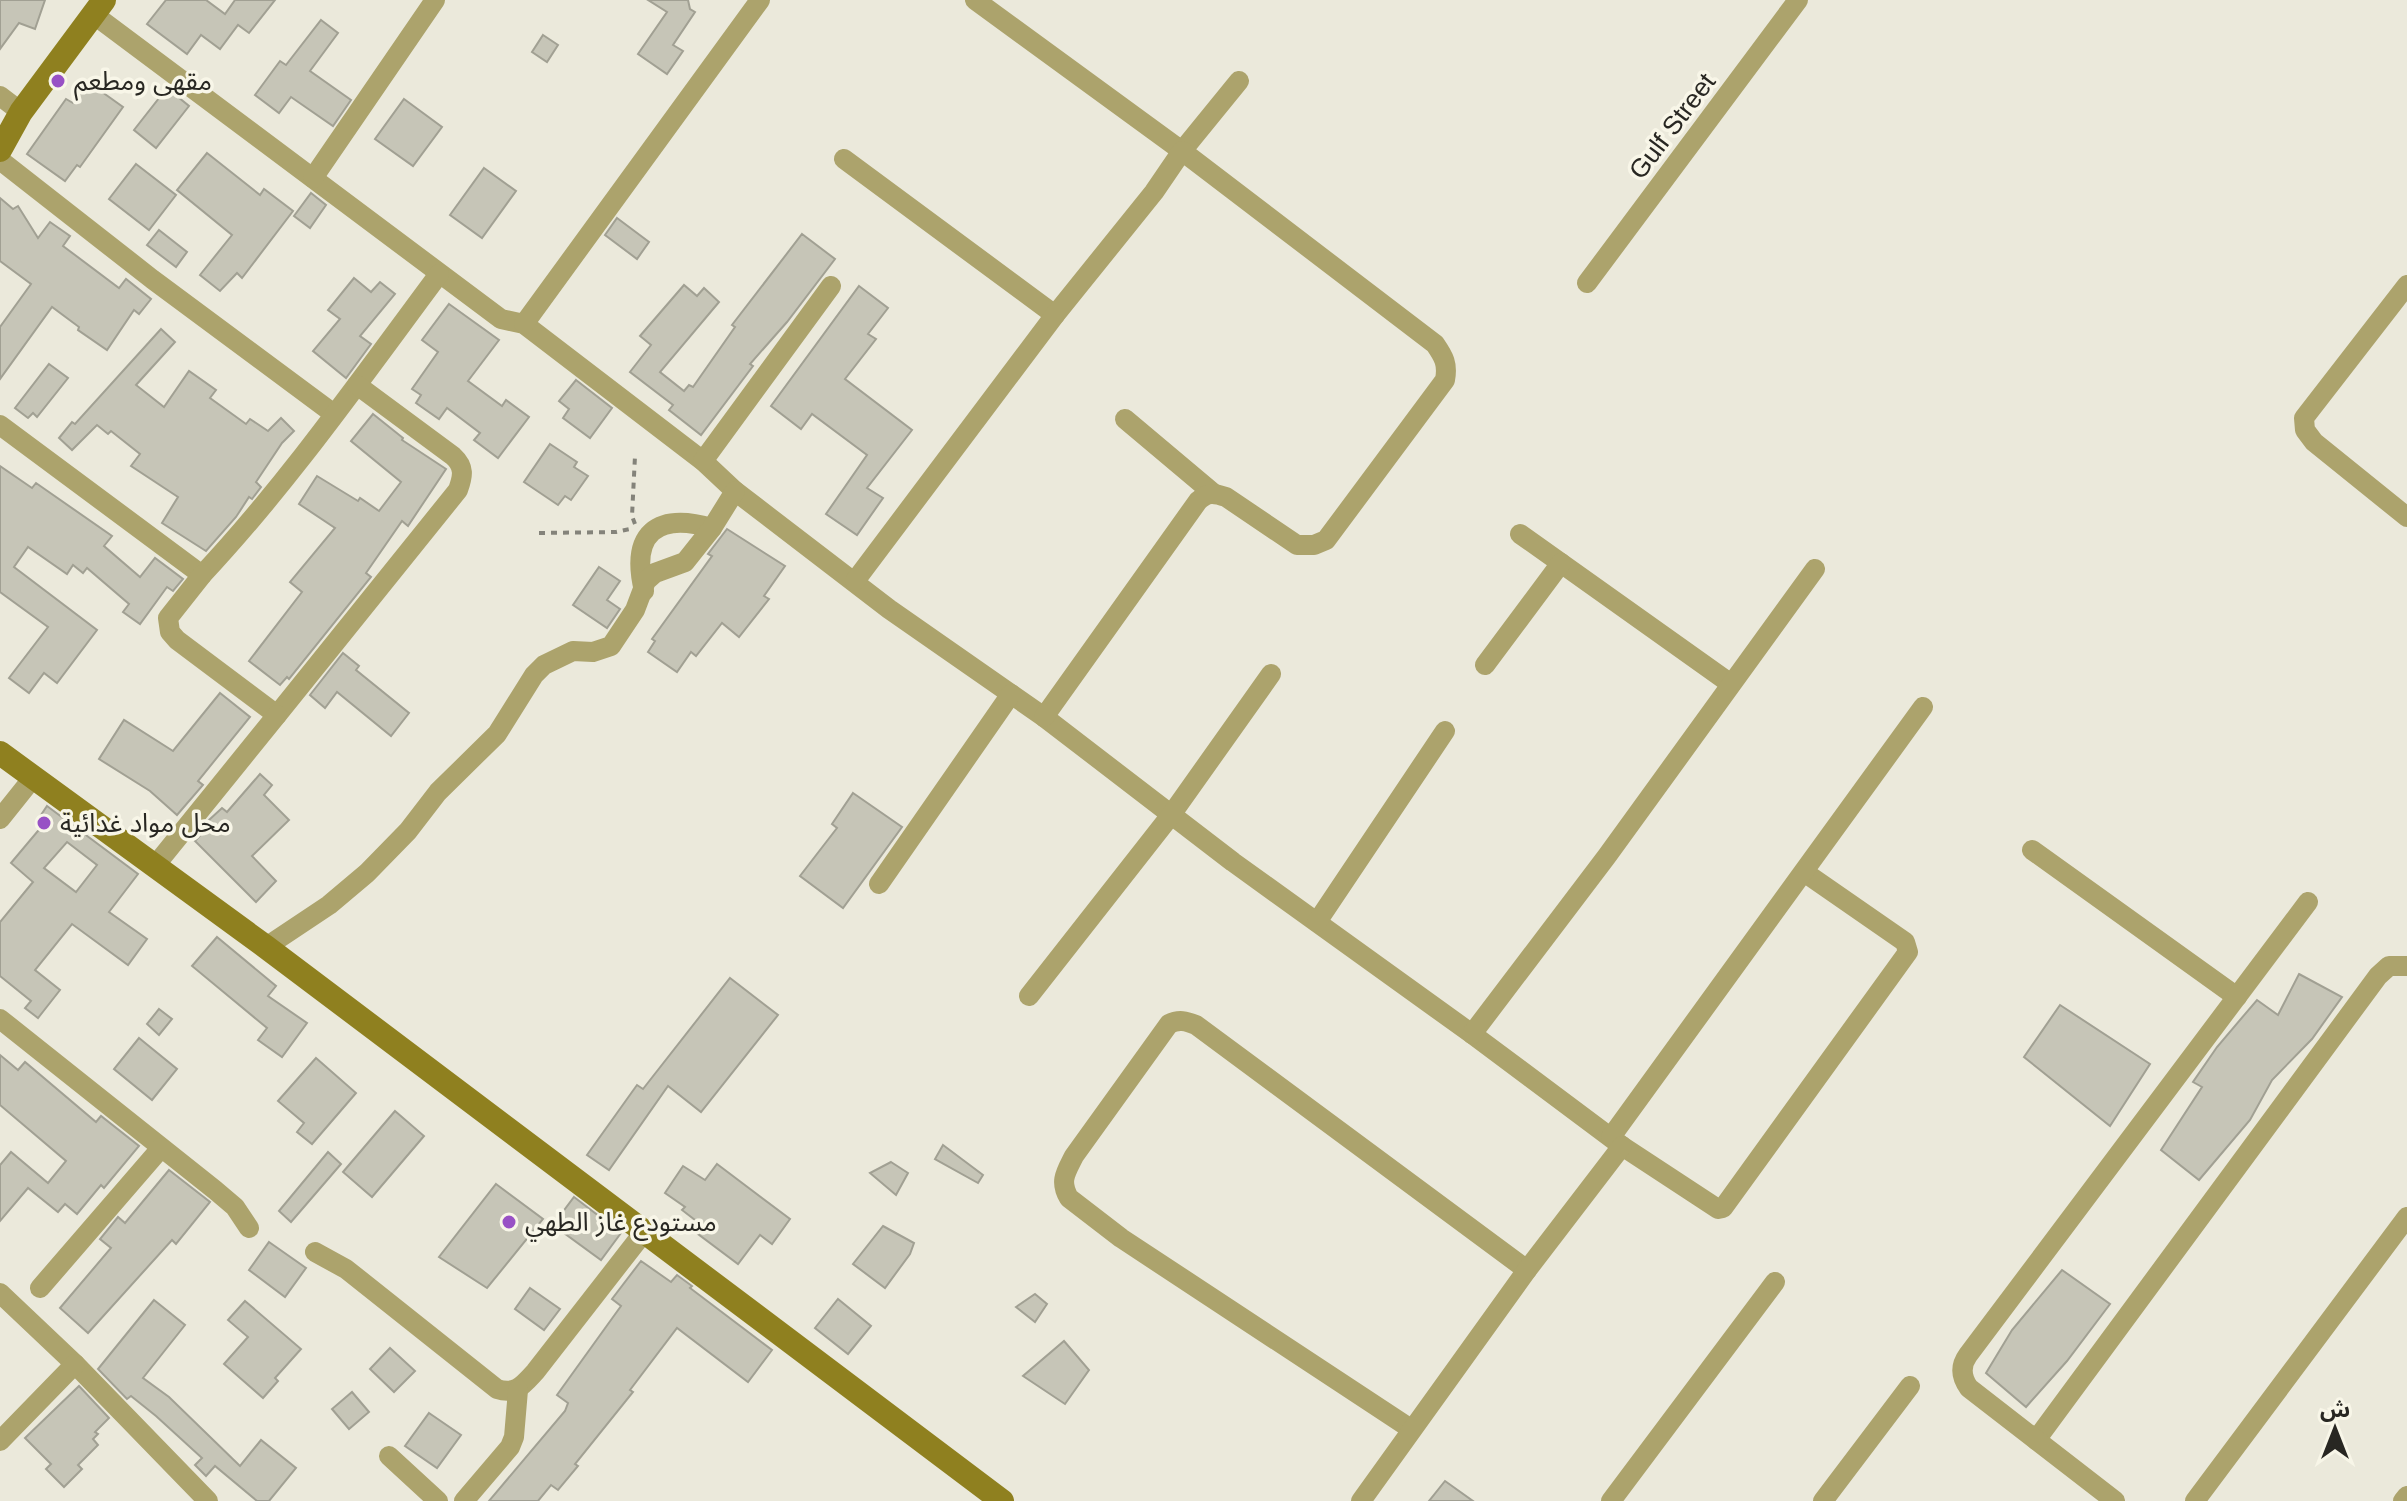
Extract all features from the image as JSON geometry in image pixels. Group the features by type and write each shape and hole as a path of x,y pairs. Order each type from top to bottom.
{"street":[{"path":"313,178 435,0"},
{"path":"524,324 760,0"},
{"path":"975,0 1182,151 1435,344 1447,368 1445,380 1326,540 1314,545 1297,545 1226,497 1213,493 1125,419"},
{"name":"Gulf Street","path":"1587,283 1798,0"},
{"path":"0,150 21,112 98,7 439,274 501,319 524,324 889,609 1044,717 1317,922 1617,1141 1714,1207 1723,1208 1908,952 1905,942 1804,872"},
{"path":"855,581 1055,315 1239,81"},
{"path":"0,96 21,112"},
{"path":"844,159 1055,315"},
{"path":"0,160 152,279 334,414"},
{"path":"277,715 177,640 170,632 168,618 357,385 439,274"},
{"path":"2407,285 2304,418 2305,430 2314,442 2407,517"},
{"path":"703,461 831,286"},
{"path":"154,867 458,490 463,477 460,462 357,385"},
{"path":"0,425 202,575"},
{"path":"266,947 329,905 367,873 408,831 438,792 497,734 534,675 544,665 573,651 593,652 611,646 635,610 646,581 655,573 685,562 712,528 735,491"},
{"path":"1044,717 1198,501 1213,493"},
{"path":"644,591 639,568 642,548 650,533 669,522 691,522 712,528"},
{"path":"1520,534 1731,684"},
{"path":"1485,665 1561,563"},
{"path":"1472,1034 1607,856 1815,569"},
{"path":"1029,996 1171,815 1271,674"},
{"path":"879,884 1011,694"},
{"path":"1361,1501 1923,707"},
{"path":"1317,922 1445,731"},
{"path":"0,753 266,947 1002,1501"},
{"path":"0,819 32,779"},
{"path":"2032,850 2237,997"},
{"path":"2115,1501 1969,1388 1963,1378 1965,1360 2308,902"},
{"path":"2036,1440 2378,976 2389,966 2407,966"},
{"path":"0,1019 235,1207 249,1228"},
{"path":"1411,1429 1121,1238 1069,1198 1063,1179 1074,1156 1160,1036 1176,1020 1196,1025 1527,1270"},
{"path":"40,1288 161,1148"},
{"path":"2195,1501 2407,1217"},
{"path":"464,1501 510,1447 514,1437 518,1390 644,1232"},
{"path":"315,1252 346,1269 497,1389 518,1390"},
{"path":"1611,1501 1775,1282"},
{"path":"0,1293 75,1364 208,1501"},
{"path":"0,1441 75,1364"},
{"path":"1823,1501 1910,1386"},
{"path":"389,1456 438,1501"},
{"path":"2403,1501 2407,1496"}],"path":[{"path":"539,533 616,532 636,528 632,516 635,456"}],"building":[{"path":"0,0 45,0 35,29 19,23 0,49"},
{"path":"166,0 206,0 225,14 235,0 275,0 249,33 238,25 220,49 201,35 187,54 147,24"},
{"path":"648,0 688,0 690,9 695,12 673,45 683,51 667,74 638,54 667,12"},
{"path":"321,20 338,33 310,71 351,100 333,126 291,97 279,113 255,95 280,61 286,65"},
{"path":"543,35 558,45 547,62 532,52"},
{"path":"88,82 123,107 80,167 77,165 65,181 27,154 66,99 73,103"},
{"path":"167,88 189,106 156,148 134,130"},
{"path":"404,99 442,127 413,166 375,139"},
{"path":"207,153 260,195 264,189 293,211 242,278 237,273 220,291 200,275 232,235 177,190"},
{"path":"136,164 176,195 149,230 109,199"},
{"path":"484,168 516,191 482,238 450,215"},
{"path":"311,193 326,205 310,228 294,216"},
{"path":"0,198 13,209 18,206 38,238 50,222 70,236 63,246 119,288 126,279 151,299 139,314 134,310 107,350 52,307 0,379 0,327 31,284 0,261"},
{"path":"617,218 649,242 637,259 605,235"},
{"path":"159,230 187,252 176,267 147,245"},
{"path":"802,234 835,259 750,364 753,366 701,435 669,410 673,405 630,372 651,345 640,336 684,285 697,296 704,288 719,302 660,372 684,391 689,385 693,387 735,327 732,325"},
{"path":"354,278 371,292 380,282 395,294 360,336 371,344 346,378 313,351 340,319 328,310"},
{"path":"859,286 888,308 868,334 876,339 845,379 912,430 867,488 883,498 857,535 826,514 867,455 812,414 801,429 771,406"},
{"path":"449,304 499,340 468,381 502,406 506,400 529,417 498,458 474,440 480,433 447,408 439,419 416,403 421,395 412,389 438,352 422,340"},
{"path":"161,329 175,342 136,385 164,407 189,371 216,390 210,398 246,424 250,419 268,431 281,418 294,431 282,443 256,482 261,487 252,499 249,497 206,551 162,523 178,497 131,466 140,454 111,431 108,434 97,425 72,450 59,438"},
{"path":"49,364 68,378 37,417 33,413 28,418 15,408"},
{"path":"576,380 612,408 590,438 563,418 569,409 559,401"},
{"path":"373,414 402,440 446,469 408,526 402,521 366,573 371,577 289,679 287,677 280,685 249,661 302,592 290,582 335,528 299,504 317,476 379,511 401,482 351,441"},
{"path":"550,444 577,462 574,467 588,476 571,500 565,496 558,505 524,482"},
{"path":"0,466 32,488 36,483 112,536 104,546 140,577 155,558 183,579 173,591 167,587 140,624 123,612 129,604 87,568 83,573 73,565 67,574 28,547 14,567 97,630 57,683 44,673 29,693 9,678 48,627 0,592"},
{"path":"727,529 785,566 764,596 769,599 739,637 722,623 696,656 691,652 677,672 648,652 655,641 652,639 712,556 708,554"},
{"path":"599,567 620,581 607,600 620,609 607,628 573,605"},
{"path":"343,653 359,666 356,670 409,713 391,736 337,692 325,708 310,695"},
{"path":"220,693 250,717 198,781 203,785 177,815 150,791 99,759 124,720 173,751"},
{"path":"260,774 272,785 264,795 289,820 252,856 276,881 256,902 195,841 206,829 204,826 209,820 222,808 227,812"},
{"path":"853,793 902,827 843,908 800,876 837,828 832,824"},
{"path":"47,806 138,874 109,912 147,939 128,965 72,924 35,970 60,990 38,1018 25,1008 31,1001 0,976 0,922 33,882 11,863 43,825 37,821","holes":["67,842 97,865 76,892 44,868"]},
{"path":"217,937 276,986 268,996 307,1023 282,1057 258,1040 267,1028 192,966"},
{"path":"2299,974 2342,997 2312,1039 2272,1080 2250,1120 2199,1180 2161,1150 2202,1087 2193,1082 2217,1047 2257,1000 2278,1015"},
{"path":"730,978 778,1015 701,1112 668,1086 609,1170 587,1155 637,1085 643,1089"},
{"path":"2060,1005 2150,1064 2110,1126 2024,1057"},
{"path":"159,1009 172,1019 159,1035 147,1024"},
{"path":"139,1038 177,1069 152,1100 114,1069"},
{"path":"0,1055 18,1070 25,1062 96,1122 101,1116 139,1146 104,1188 101,1185 77,1214 65,1204 58,1212 28,1188 0,1221 0,1165 11,1152 48,1183 66,1161 0,1105"},
{"path":"316,1058 356,1093 312,1144 297,1132 304,1123 278,1101"},
{"path":"395,1111 424,1136 372,1197 343,1172"},
{"path":"943,1145 983,1175 978,1183 935,1159"},
{"path":"328,1152 341,1164 291,1222 279,1211"},
{"path":"891,1162 908,1173 896,1195 870,1173"},
{"path":"717,1164 790,1219 772,1244 760,1235 738,1264 698,1234 704,1227 682,1210 685,1207 665,1193 683,1166 705,1180"},
{"path":"169,1170 210,1202 176,1244 172,1240 88,1333 60,1308 111,1248 100,1239 118,1217 125,1223"},
{"path":"496,1184 543,1219 487,1288 439,1257"},
{"path":"574,1197 621,1233 601,1260 553,1225"},
{"path":"883,1226 914,1243 910,1254 885,1288 853,1264"},
{"path":"269,1242 306,1268 285,1297 249,1270"},
{"path":"641,1261 671,1282 677,1275 772,1350 748,1382 677,1328 630,1390 633,1392 558,1490 551,1485 538,1501 489,1501 565,1411 568,1403 557,1395 621,1306 612,1299"},
{"path":"2062,1270 2110,1304 2067,1361 2026,1407 1986,1373 2012,1330"},
{"path":"530,1288 560,1309 544,1330 515,1309"},
{"path":"1035,1294 1047,1304 1035,1322 1016,1307"},
{"path":"838,1299 871,1326 848,1354 815,1328"},
{"path":"154,1300 185,1325 143,1378 169,1397 240,1466 261,1440 296,1468 269,1501 257,1501 215,1466 206,1476 195,1465 202,1458 131,1396 127,1399 98,1369"},
{"path":"245,1301 301,1349 275,1378 278,1381 263,1398 224,1364 248,1337 228,1320"},
{"path":"1064,1341 1089,1370 1065,1404 1023,1376"},
{"path":"390,1348 415,1371 394,1392 370,1369"},
{"path":"79,1386 109,1418 95,1432 98,1434 93,1439 98,1445 78,1465 82,1469 64,1487 46,1469 51,1464 25,1438"},
{"path":"352,1392 369,1412 349,1429 332,1409"},
{"path":"429,1413 461,1435 437,1468 405,1446"},
{"path":"1445,1481 1473,1501 1429,1501"}],"place":[{"name":"مقهى ومطعم","path":"58,81"},
{"name":"محل مواد غدائية","path":"44,823"},
{"name":"مستودع غاز الطهي","path":"509,1222"}]}
